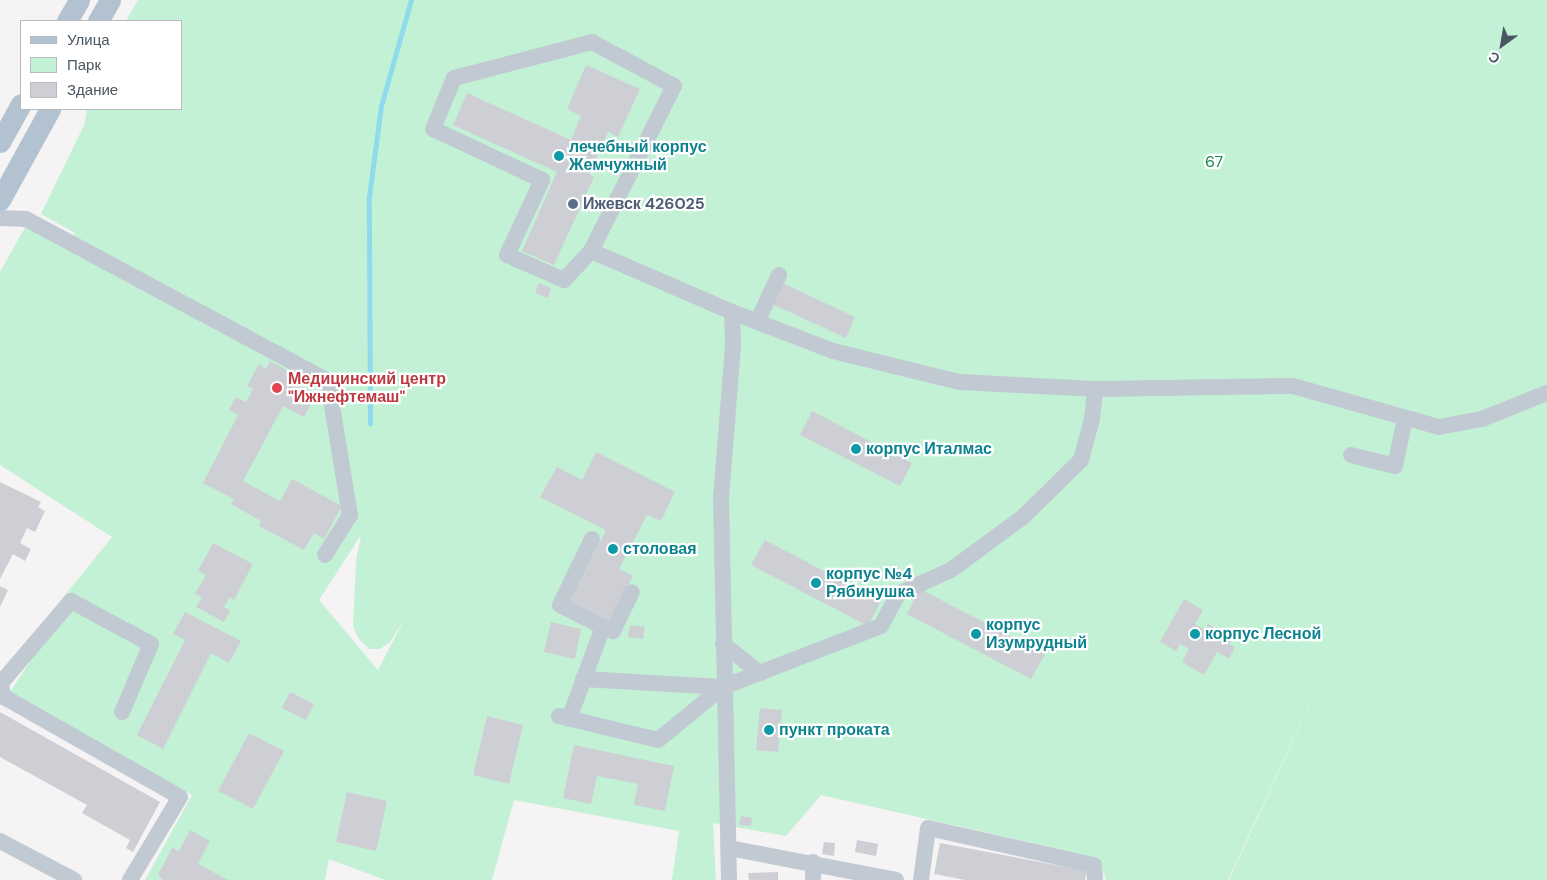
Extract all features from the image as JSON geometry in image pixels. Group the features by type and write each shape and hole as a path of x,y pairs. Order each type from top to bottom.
{"main road":[{"path":"68,20 79,0"},
{"path":"99,20 110,0"},
{"path":"0,142 20,106"},
{"path":"0,200 49,110"}],"street":[{"path":"592,42 674,86 591,251 564,280 507,255 542,180 432,129 454,78 592,42"},
{"path":"0,218 26,219 328,381 350,515 325,555"},
{"path":"591,251 732,312 833,350 960,382 1095,390 1292,386 1439,427 1482,419 1547,393"},
{"path":"757,322 779,275"},
{"path":"729,880 722,644 721,497 733,346 732,312"},
{"path":"603,626 584,679 564,718 658,740 723,687 881,626 898,594 951,570 1023,516 1081,460 1092,419 1095,390"},
{"path":"1351,455 1395,466 1412,421"},
{"path":"592,540 560,605 613,631 632,592"},
{"path":"122,712 151,644 71,601 1,682 4,697 180,797 130,880"},
{"path":"722,644 760,673"},
{"path":"584,679 723,687"},
{"path":"921,880 928,828 1094,865 1095,880"},
{"path":"0,841 74,880"},
{"path":"729,848 813,862 887,879"},
{"path":"813,862 813,880"}],"green space":[{"name":"67","path":"138,0 1547,0 1547,880 1229,880 1344,630 1228,880 1106,880 1099,858 821,795 786,836 713,823 716,880 672,880 679,831 514,800 492,880 385,880 329,859 325,880 145,880 192,795 10,692 35,654 23,647 112,537 0,465 0,272 26,226 66,249 75,233 41,214 85,123 87,110 182,110 182,20 127,20","holes":["361,535 356,561 353,626 359,639 369,649 380,649 390,642 405,618 378,670 319,600"]}],"building":[{"name":"лечебный корпус Жемчужный","path":"586,65 640,89 618,137 608,132 589,174 594,177 554,265 522,251 557,172 453,125 467,93 571,140 581,116 567,109"},
{"path":"780,282 855,317 846,338 770,303"},
{"path":"539,283 551,288 548,298 535,293"},
{"path":"270,361 297,376 293,382 316,394 304,417 283,406 243,481 280,501 292,479 342,506 324,539 314,533 304,550 259,526 261,521 231,504 234,499 203,483 238,415 229,410 236,397 246,402 253,389 247,386 259,364 266,369"},
{"name":"корпус Италмас","path":"812,411 912,463 900,486 800,435"},
{"name":"столовая","path":"596,452 675,492 661,521 647,515 619,569 633,576 608,623 570,603 606,530 540,497 557,467 582,480"},
{"path":"0,482 41,502 38,507 45,511 35,532 27,528 20,543 31,549 25,561 13,554 0,579"},
{"name":"корпус №4 Рябинушка","path":"765,540 881,601 868,626 751,565"},
{"path":"213,543 253,564 234,600 230,597 224,607 230,611 224,622 196,607 202,597 195,594 206,575 198,571"},
{"path":"0,586 8,590 0,607"},
{"name":"корпус Изумрудный","path":"920,589 1045,654 1031,679 907,614"},
{"name":"корпус Лесной","path":"1184,599 1203,610 1195,624 1205,630 1208,624 1233,637 1229,644 1235,647 1229,659 1217,652 1204,675 1182,662 1189,649 1180,644 1176,651 1160,642"},
{"path":"185,612 241,641 229,663 211,653 163,749 137,735 185,640 173,634"},
{"path":"551,622 581,629 575,659 544,652"},
{"path":"630,625 645,627 643,639 628,637"},
{"path":"290,692 314,704 306,720 282,708"},
{"name":"пункт проката","path":"760,708 782,710 778,752 756,750"},
{"path":"0,712 160,802 133,852 126,848 130,840 82,813 87,805 0,757"},
{"path":"487,716 523,725 509,784 473,775"},
{"path":"249,733 284,751 253,809 218,791"},
{"path":"574,745 674,766 665,811 634,805 638,784 597,776 591,804 563,798"},
{"path":"347,792 387,801 376,851 336,842"},
{"path":"741,816 752,818 751,826 739,825"},
{"path":"190,830 210,841 198,864 228,880 163,880 158,875 172,848 179,851"},
{"path":"857,840 878,844 876,856 855,852"},
{"path":"824,842 835,843 834,856 822,854"},
{"path":"940,843 1087,871 1085,880 965,880 934,874"},
{"path":"778,872 778,880 749,880 748,873"}],"waterway":[{"path":"370,424 369,197 381,106 411,0"}],"place":[{"name":"лечебный корпус Жемчужный","path":"559,156"},
{"name":"Ижевск 426025","path":"573,204"},
{"name":"Медицинский центр \"Ижнефтемаш\"","path":"277,388"},
{"name":"корпус Италмас","path":"856,449"},
{"name":"столовая","path":"613,549"},
{"name":"корпус №4 Рябинушка","path":"816,583"},
{"name":"корпус Изумрудный","path":"976,634"},
{"name":"корпус Лесной","path":"1195,634"},
{"name":"пункт проката","path":"769,730"}]}
